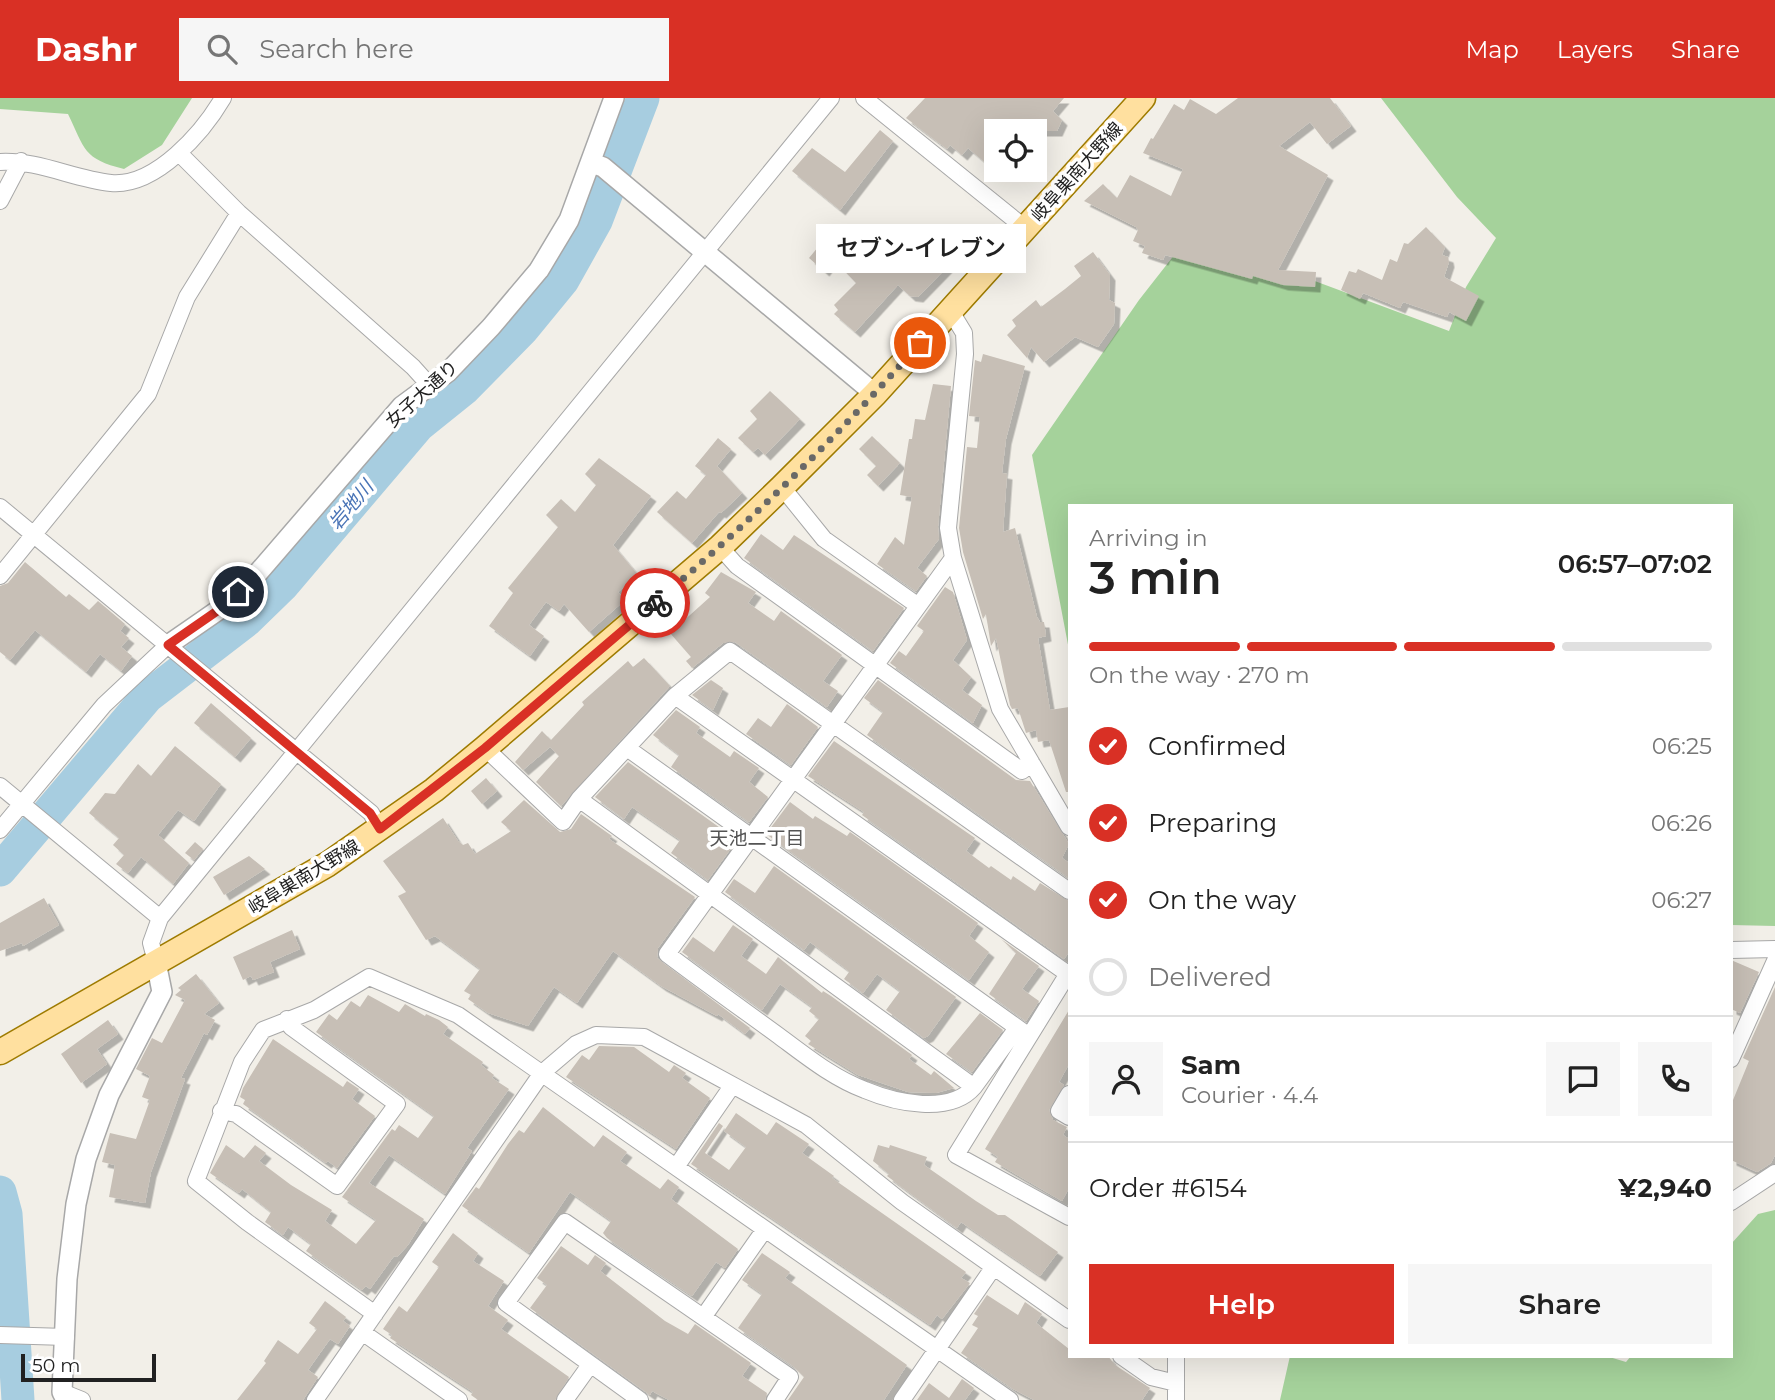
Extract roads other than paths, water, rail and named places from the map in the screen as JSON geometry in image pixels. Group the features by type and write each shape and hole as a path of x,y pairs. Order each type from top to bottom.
{"main road":[{"name":"岐阜巣南大野線","path":"0,1052 328,864 380,829 485,748 720,547 782,487 875,394 1143,98"}],"street":[{"path":"0,162 21,161 114,183 146,175 180,154 223,98"},
{"name":"女子大通り","path":"172,648 220,609 257,574 402,407 431,387 492,327 539,270 598,165 614,98"},
{"path":"82,1400 58,1397 66,1337 70,1241 86,1159 110,1095 162,992 151,943 160,918 831,98"},
{"path":"864,98 1026,228"},
{"path":"180,154 239,213 413,367 431,387"},
{"path":"0,201 21,161"},
{"path":"598,165 875,394"},
{"path":"0,576 148,394 187,297 239,213"},
{"path":"950,310 964,333 965,354 948,528 953,558 1000,709 1031,762 1065,808"},
{"path":"782,487 824,539 917,605"},
{"path":"0,508 370,813 380,829"},
{"path":"720,547 737,566 1022,771 1031,762"},
{"path":"953,558 874,665 712,896 667,954 801,1052 865,1090 916,1103 950,1103 965,1098 1023,1032 1068,974"},
{"path":"0,830 24,806 104,705 172,648"},
{"path":"485,748 563,821 579,799 675,696 730,651 1068,890"},
{"path":"675,696 1068,972"},
{"path":"627,748 1023,1032"},
{"path":"0,786 160,918"},
{"path":"579,799 974,1087"},
{"path":"1733,950 1775,948"},
{"path":"1733,1055 1775,961"},
{"path":"375,1314 247,1222 196,1181 242,1062 263,1030 287,1018 314,1010 369,978 458,1015 1010,1400"},
{"path":"221,1111 236,1114 337,1186 397,1104 292,1027 287,1018"},
{"path":"1023,1032 956,1155 1068,1216"},
{"path":"315,1400 542,1073 576,1044 596,1035 644,1037 806,1125 902,1202 1068,1319"},
{"path":"676,1167 732,1086"},
{"path":"1068,1096 1059,1111 1068,1116"},
{"path":"1733,1201 1775,1173"},
{"path":"640,1400 506,1303 565,1222 790,1377 775,1400"},
{"path":"704,1316 765,1229"},
{"path":"902,1400 993,1268"},
{"path":"362,1332 459,1400"},
{"path":"0,1335 66,1337"},
{"path":"1124,1358 1151,1377 1176,1383"},
{"path":"1177,1358 1177,1400"},
{"path":"565,1400 590,1366"}],"waterway":[{"name":"岩地川","path":"0,870 147,697 247,620 282,586 418,426 464,389 522,330 563,280 596,221 643,98"},
{"name":"岩地川","path":"0,1192 6,1214 18,1400"}],"place":[{"name":"セブン-イレブン","path":"920,343"}],"district":[{"name":"天池二丁目","path":"757,838"}]}
